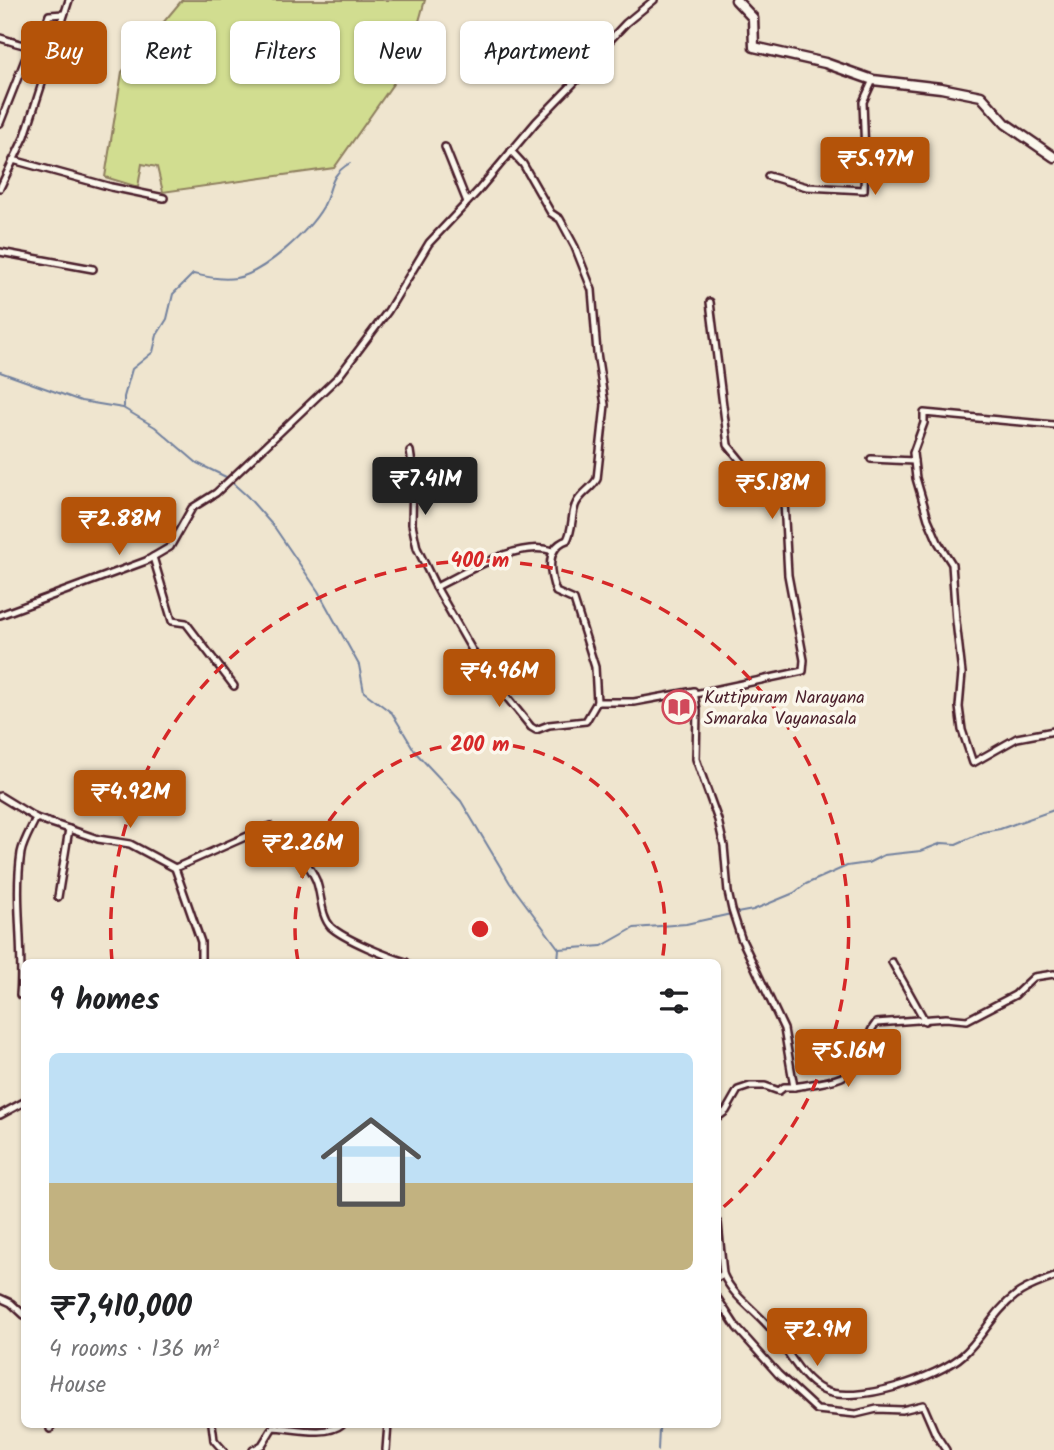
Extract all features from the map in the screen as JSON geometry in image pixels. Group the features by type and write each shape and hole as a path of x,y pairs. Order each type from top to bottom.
{"main road":[{"path":"736,0 752,18 754,47 825,63 873,79 981,96 1006,124 1054,157"}],"street":[{"path":"0,188 24,136 69,0"},
{"path":"0,615 153,557 170,547 192,508 233,478 339,376 388,311 429,243 602,54 610,40 654,0"},
{"path":"48,21 50,15 64,14"},
{"path":"0,38 21,44"},
{"path":"0,123 21,70"},
{"path":"768,176 807,187 864,190 863,102 873,79"},
{"path":"445,148 467,202"},
{"path":"410,451 413,471 411,524 417,548 480,664 536,730 550,724 586,721 597,702 594,667 574,600 556,592 552,581 553,551 557,544 567,540 571,533 575,505 581,494 592,488 597,479 604,422 604,387 597,353 592,290 575,247 560,219 551,213 512,150"},
{"path":"13,160 111,187 164,198"},
{"path":"0,164 10,167"},
{"path":"0,252 93,269"},
{"path":"597,702 634,702 694,691 695,694 803,671 804,660 788,575 784,501 750,472 727,444 710,302"},
{"path":"1054,425 923,413 924,423 913,453 916,478 928,519 952,564 962,673 959,707 962,730 973,763 1017,738 1054,731"},
{"path":"871,458 914,461"},
{"path":"436,587 499,556 541,547 553,551"},
{"path":"153,557 172,621 186,623 234,686"},
{"path":"695,694 696,759 718,820 732,910 748,954 783,1029 793,1087"},
{"path":"0,796 36,818 98,839 130,844 175,868 201,942 201,959"},
{"path":"20,995 21,931 18,916 21,851 36,818"},
{"path":"175,868 270,826 296,848 311,870 324,915 331,927 359,943 399,959"},
{"path":"58,897 69,829"},
{"path":"892,962 925,1021"},
{"path":"721,1115 738,1090 750,1086 765,1086 779,1091 784,1087 838,1080 856,1068 868,1052 868,1033 876,1023 946,1018 967,1020 1015,995 1034,977 1054,974"},
{"path":"0,1115 21,1104"},
{"path":"721,1277 776,1334 781,1346 813,1383 831,1394 873,1394 939,1369 960,1357 977,1341 1002,1307 1017,1294 1054,1277"},
{"path":"0,1298 12,1303 21,1312"},
{"path":"721,1304 737,1328 778,1374 817,1410 856,1415 923,1405 946,1450"},
{"path":"806,1398 813,1383"},
{"path":"212,1428 214,1440 223,1450"},
{"path":"253,1450 262,1445 273,1428"},
{"path":"290,1428 337,1428"},
{"path":"386,1450 388,1428"}],"green space":[{"path":"182,0 425,0 419,21 354,21 354,84 393,84 334,168 163,192 157,167 142,164 138,187 105,177 121,78 121,84 216,84 216,21 164,21"}],"waterway":[{"path":"124,407 132,369 153,352 157,335 167,319 173,294 193,274 236,278 272,260 297,239 316,217 323,207 334,178 350,163"},
{"path":"0,372 81,401 123,408 155,427 197,463 226,477 247,496 275,528 318,591 359,665 364,692 392,713 416,753 461,801 510,883 559,949 558,959"},
{"path":"737,913 753,910 794,893 806,884 847,866 868,863 884,855 921,851 942,843 956,844 983,832 1000,829 1054,810"},
{"path":"559,949 602,946 634,928 686,924 731,914"},
{"path":"658,1450 660,1428"}],"place":[{"name":"Kuttipuram Narayana Smaraka Vayanasala","path":"679,707"}]}
